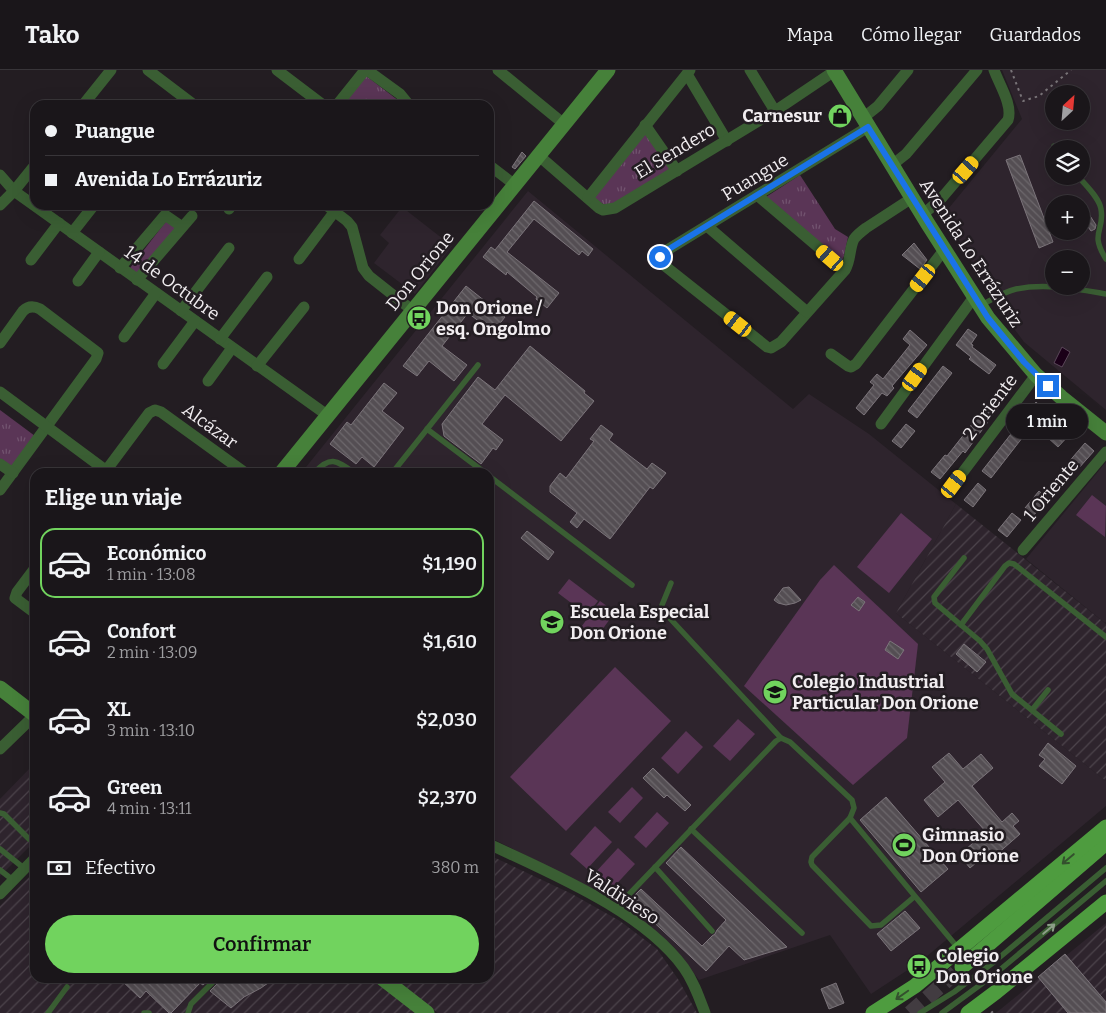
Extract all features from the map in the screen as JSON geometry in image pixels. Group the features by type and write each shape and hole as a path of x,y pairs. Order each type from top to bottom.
{"main road":[{"name":"Don Orione","path":"285,468 608,70"},
{"name":"Avenida Lo Errázuriz","path":"835,70 944,250 1003,337 1036,375 1106,433"},
{"path":"0,688 30,711"},
{"path":"873,1013 901,997 1106,827"},
{"path":"962,968 1106,843"},
{"path":"968,1013 1106,902"},
{"path":"388,983 422,1011"}],"street":[{"path":"87,100 111,70"},
{"path":"148,70 187,100"},
{"path":"277,70 316,100"},
{"path":"341,100 366,70 400,94 405,100"},
{"path":"498,70 564,124"},
{"path":"750,70 775,111"},
{"name":"El Sendero","path":"538,156 603,210 614,208 775,111 835,70"},
{"name":"Puangue","path":"807,312 775,347 767,347 665,266 660,261 660,257 664,252 758,195 865,122 908,70"},
{"path":"892,165 906,154 976,70"},
{"path":"922,215 940,200 1008,120 1008,106 994,70"},
{"path":"588,198 689,72 727,140"},
{"path":"646,125 677,171"},
{"path":"494,169 515,185"},
{"path":"0,205 30,171"},
{"name":"14 de Octubre","path":"0,175 14,191 30,202"},
{"path":"758,195 845,270"},
{"path":"708,226 807,312 845,270 854,239 866,228 912,198"},
{"name":"14 de Octubre","path":"41,210 327,416"},
{"path":"72,233 90,210"},
{"path":"299,259 329,210"},
{"path":"332,210 352,227 365,272 412,310"},
{"path":"120,268 165,215 182,226"},
{"path":"137,280 192,216"},
{"path":"31,260 59,223"},
{"path":"181,311 229,248"},
{"path":"831,354 848,366 856,364 944,250"},
{"path":"78,281 99,252"},
{"path":"220,339 267,277"},
{"path":"124,337 156,293"},
{"path":"881,424 977,301"},
{"path":"0,343 24,311 31,307 40,309 98,353 96,359 0,490"},
{"path":"257,366 304,307"},
{"path":"163,364 195,321"},
{"path":"208,381 232,348"},
{"name":"2 Oriente","path":"954,484 1036,375"},
{"path":"0,392 101,468"},
{"name":"Alcázar","path":"109,468 149,413 155,410 162,412 239,468"},
{"name":"1 Oriente","path":"1023,550 1106,452"},
{"path":"0,464 13,473"},
{"path":"30,575 17,592 15,598 30,609"},
{"path":"0,750 30,720"},
{"name":"Valdivieso","path":"494,846 562,879 638,924 678,960 695,987 705,1013"},
{"path":"0,894 30,863"}],"lane":[{"path":"1085,185 1101,208 1097,236 1098,244 1106,259"},
{"path":"977,301 1014,290 1035,287 1063,287 1106,294"},
{"path":"396,468 478,365"},
{"path":"427,429 479,468"},
{"path":"319,468 330,461 339,462 347,468"},
{"path":"494,480 632,585"},
{"path":"964,558 933,600 937,606 961,625 987,650 1012,694 1061,734"},
{"path":"961,625 1009,563 1014,564 1106,637"},
{"path":"671,583 662,605 664,612 781,738 790,742 852,800 854,808 850,818 812,857 810,860 812,865 871,926 881,925 914,897"},
{"path":"1032,710 1048,690"},
{"path":"615,909 781,738"},
{"path":"0,813 4,814 29,839"},
{"path":"850,818 959,949"},
{"path":"691,829 802,933"},
{"path":"0,849 24,869"},
{"path":"655,867 712,931"},
{"path":"920,1013 954,992 994,962 1106,868"},
{"path":"0,870 13,880"},
{"path":"942,1013 995,974 1106,881"},
{"path":"188,1013 191,1004 212,983"},
{"path":"48,1013 67,987"}],"path":[{"path":"1010,70 1024,101 1039,96 1071,70"}],"shaded area":[{"path":"1002,70 1106,70 1106,410 1024,342 997,306 944,214 1022,119"},
{"name":"Colegio Industrial Particular Don Orione","path":"528,191 793,409 809,394 869,434 956,504 896,613 1106,781 1106,806 920,962 871,994 830,935 699,980 674,947 609,897 494,840 494,468 305,468"},
{"path":"400,210 406,210 452,246 415,294 374,263 389,243 380,235"},
{"path":"1062,347 1070,352 1062,367 1054,363"},
{"path":"1106,462 1106,622 1105,623 1026,559"},
{"path":"956,504 1106,624 1106,781 896,613"},
{"path":"30,768 30,846 0,876 0,799"},
{"path":"494,857 572,894 620,921 657,949 678,979 697,1013 438,1013 398,983 494,983"},
{"path":"30,876 30,983 379,983 420,1013 0,1013 0,906"},
{"path":"1106,923 1106,1013 996,1013"}],"green space":[{"path":"365,75 398,100 344,100"},
{"path":"645,132 672,169 615,204 605,205 592,198"},
{"path":"800,175 835,229 848,237 841,263 766,197"},
{"path":"167,220 179,230 142,278 130,268"},
{"path":"0,410 35,436 12,468 0,460"},
{"path":"1092,495 1106,506 1105,537 1076,515"},
{"path":"901,513 932,539 889,593 857,567"},
{"path":"834,565 918,644 907,738 853,785 744,686 820,580"},
{"path":"569,579 598,601 587,615 558,593"},
{"path":"600,601 615,612 594,641 579,630"},
{"path":"615,667 671,721 566,831 510,777"},
{"path":"738,719 755,734 730,761 713,746"},
{"path":"686,731 703,747 678,774 661,758"},
{"path":"632,787 643,798 620,823 608,812"},
{"path":"657,812 669,823 646,848 634,837"},
{"path":"595,826 612,842 587,869 570,854"},
{"path":"618,848 635,864 610,891 593,875"}],"building":[{"path":"522,152 526,156 515,169 512,167"},
{"path":"1020,155 1045,221 1045,240 1052,240 1053,242 1039,248 1006,160"},
{"path":"534,201 593,249 588,256 582,251 579,255 534,219 507,252 559,293 547,308 507,272 506,275 483,257 491,247 495,250"},
{"path":"1090,216 1096,225 1095,229 1091,231"},
{"path":"914,243 927,260 920,269 902,255"},
{"path":"466,286 505,317 493,332 468,313 442,346 467,365 454,381 429,361 417,376 403,366"},
{"path":"968,329 977,335 971,344 973,345 972,347 996,365 989,374 969,359 971,357 956,345"},
{"path":"910,330 927,345 892,386 894,388 887,396 882,393 864,415 856,408 874,385 870,382 877,374 883,379 910,345 903,339"},
{"path":"530,346 585,391 584,393 594,401 561,441 505,395 482,424 503,440 496,450 493,448 481,464 444,436 442,424 478,377 495,390"},
{"path":"943,366 952,373 917,418 908,411"},
{"path":"384,383 397,393 382,411 404,428 374,467 362,457 356,464 330,444 347,422 351,425"},
{"path":"991,400 999,407 965,453 963,451 940,479 931,472 945,455 947,456"},
{"path":"1036,402 1070,434 1058,447 1033,424 991,478 982,471"},
{"path":"906,424 915,431 901,448 892,441"},
{"path":"601,425 613,434 609,440 647,469 652,463 666,473 653,489 650,487 610,539 584,519 577,528 570,522 577,513 550,492 550,486 560,473 566,478 594,441 590,439"},
{"path":"1085,443 1094,451 1070,478 1061,471"},
{"path":"978,483 986,490 973,507 964,500"},
{"path":"1039,491 1047,498 1034,515 1025,508"},
{"path":"1012,513 1021,520 1007,537 998,530"},
{"path":"527,531 554,552 548,560 521,538"},
{"path":"789,587 801,600 786,605 774,600 783,588"},
{"path":"858,597 865,602 859,611 851,605"},
{"path":"890,641 904,650 898,659 885,650"},
{"path":"964,644 986,662 977,672 956,654"},
{"path":"1048,743 1076,766 1062,784 1039,766 1045,759 1039,755"},
{"path":"949,753 963,769 981,754 993,768 972,786 1002,822 1012,813 1019,821 1013,826 1020,834 996,855 991,850 970,868 959,855 986,832 958,800 938,817 924,800 945,782 932,767"},
{"path":"653,768 691,805 685,811 667,795 664,798 643,778"},
{"name":"Gimnasio Don Orione","path":"886,797 948,869 921,892 860,820"},
{"path":"681,847 787,947 744,960 729,946 706,971 630,900 641,889 702,946 715,934 726,920 666,863"},
{"path":"905,911 920,928 891,951 877,934"},
{"path":"1065,954 1106,1002 1106,1013 1068,1013 1038,977"},
{"path":"124,983 200,983 171,1013 146,991 140,998"},
{"path":"218,983 268,983 244,997 231,1008 210,991"},
{"path":"836,983 844,1003 829,1009 821,989"}],"tunnel":[{"path":"910,1013 962,967"}],"place":[{"name":"Carnesur","path":"840,116"},
{"name":"Don Orione / esq. Ongolmo","path":"419,318"},
{"name":"Escuela Especial Don Orione","path":"552,622"},
{"name":"Colegio Industrial Particular Don Orione","path":"775,692"},
{"name":"Gimnasio Don Orione","path":"904,845"},
{"name":"Colegio Don Orione","path":"919,966"}],"route":[{"path":"660,257 664,252 868,127 988,318 1024,362 1048,386"}]}
